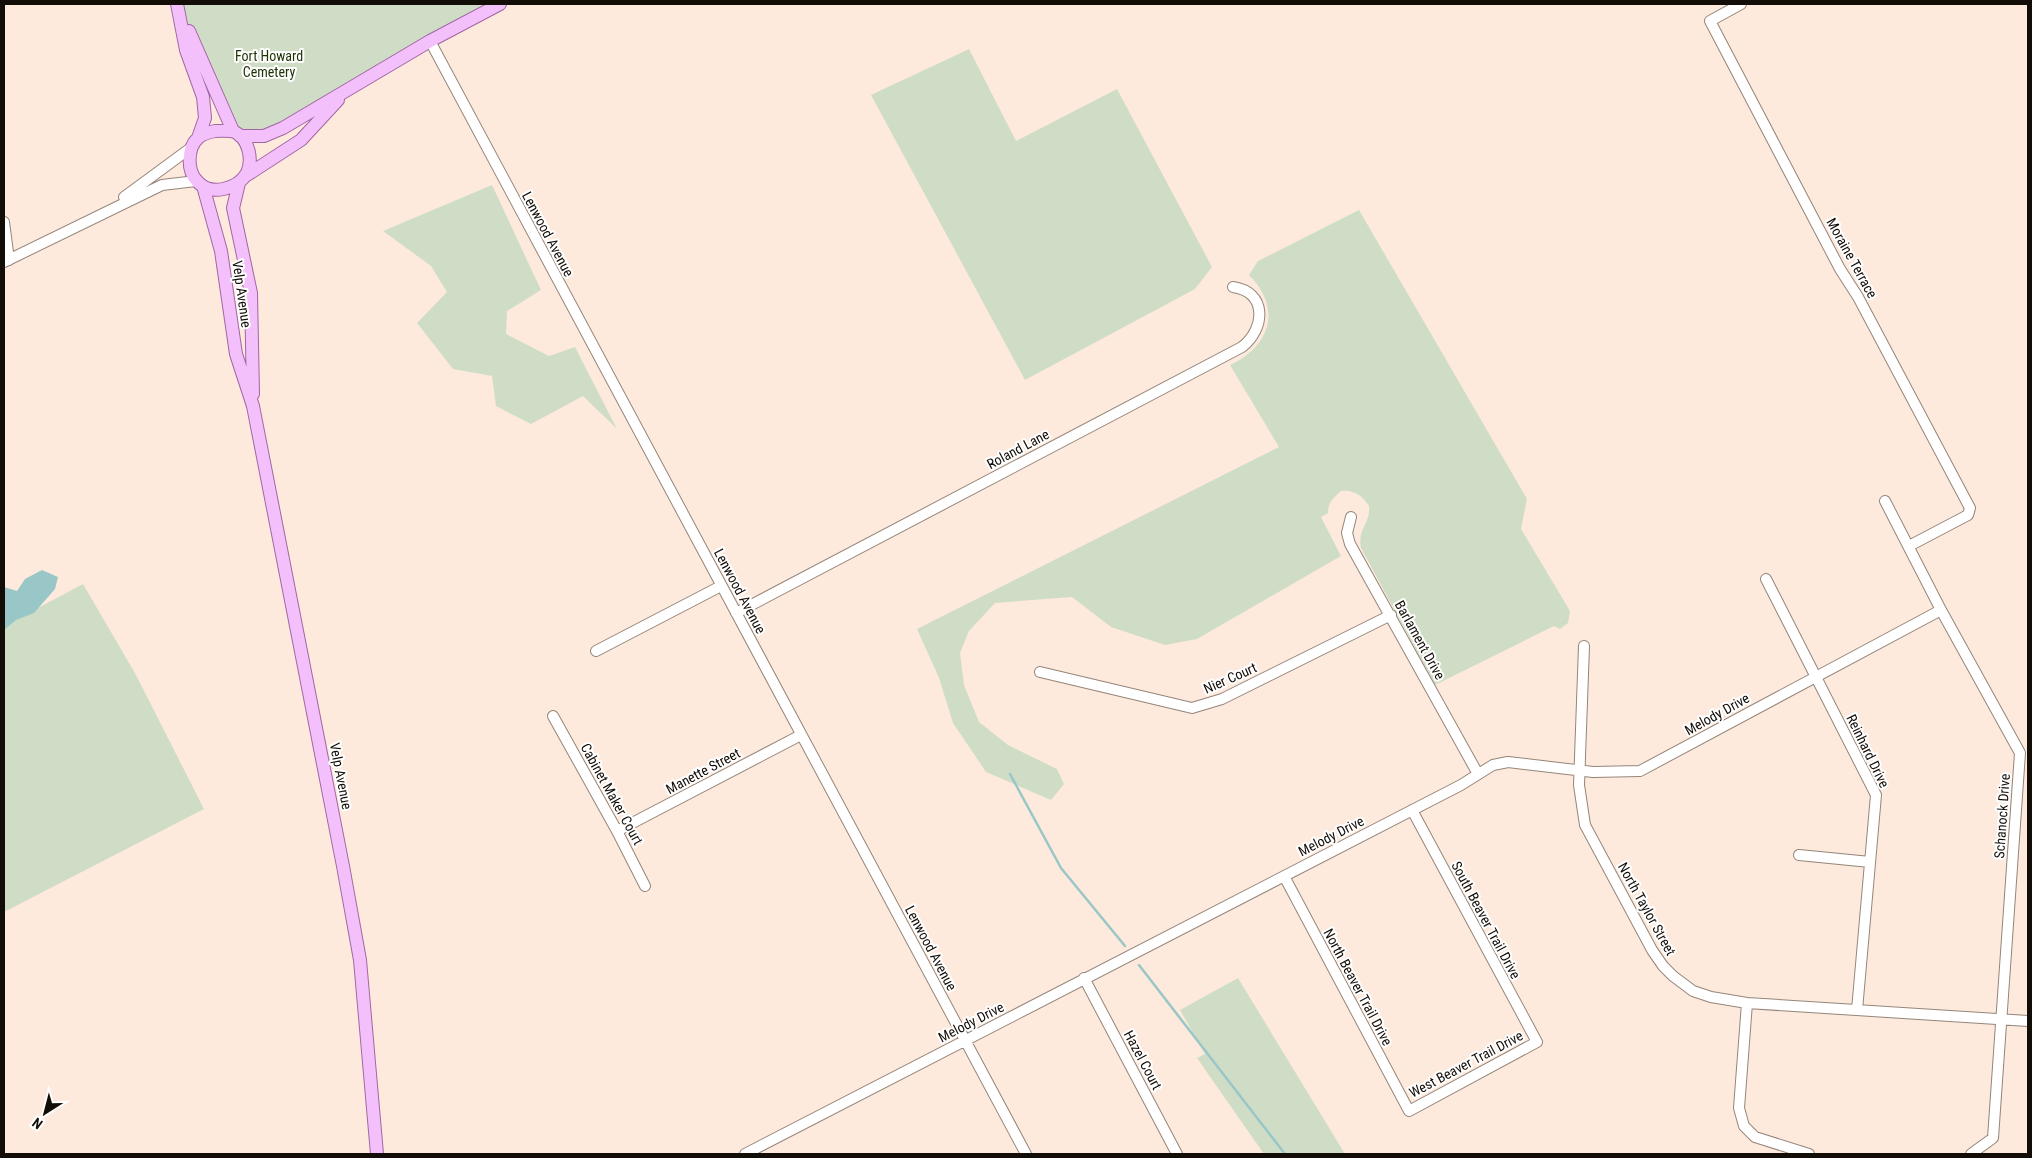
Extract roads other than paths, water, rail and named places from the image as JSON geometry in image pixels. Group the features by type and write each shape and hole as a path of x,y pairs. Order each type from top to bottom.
{"main road":[{"path":"178,4 194,46 237,134 247,146 250,157 249,168 241,180"},
{"path":"178,4 186,50 203,97 205,118 195,143 190,165 199,183 219,190 233,187 302,140 346,91"},
{"path":"195,143 216,131 264,136 283,128 430,41 500,4"},
{"name":"Velp Avenue","path":"241,180 233,208 251,293 253,406"},
{"name":"Velp Avenue","path":"199,183 221,251 236,354 253,406 343,866 360,960 377,1154"}],"street":[{"name":"Moraine Terrace","path":"1741,4 1710,21 1840,269 1858,297 1970,508 1968,515 1909,546"},
{"name":"Lenwood Avenue","path":"430,41 1026,1154"},
{"path":"105,212 195,143"},
{"path":"4,222 6,262 162,185 199,183"},
{"name":"Roland Lane","path":"736,613 1242,347 1251,339 1259,326 1259,309 1246,292 1232,287"},
{"name":"Schanock Drive","path":"1885,501 1941,610 2020,753 1993,1138 1971,1154"},
{"name":"Barlament Drive","path":"1351,517 1348,526 1348,540 1478,774"},
{"name":"Reinhard Drive","path":"1766,579 1876,795 1857,1010"},
{"path":"596,650 721,586"},
{"name":"Melody Drive","path":"745,1154 1412,810 1493,765 1508,762 1579,770 1640,771 1941,610"},
{"name":"Nier Court","path":"1040,672 1192,708 1222,699 1391,615"},
{"name":"North Taylor Street","path":"1584,646 1579,785 1585,825 1652,950 1673,976 1693,991 1711,997 1747,1003 2028,1021"},
{"name":"Cabinet Maker Court","path":"553,716 617,831 645,886"},
{"name":"Manette Street","path":"617,831 801,735"},
{"name":"South Beaver Trail Drive","path":"1412,810 1537,1042"},
{"path":"1800,855 1870,862"},
{"name":"North Beaver Trail Drive","path":"1284,876 1408,1111"},
{"name":"Hazel Court","path":"1084,978 1178,1154"},
{"path":"1747,1003 1739,1108 1744,1126 1756,1137 1809,1154"},
{"name":"West Beaver Trail Drive","path":"1408,1111 1537,1042"}],"water":[{"path":"42,570 58,577 55,589 34,613 16,620 4,630 4,587 17,591 25,579"}],"waterway":[{"path":"1010,774 1061,868 1125,946"},
{"path":"1139,965 1285,1154"}],"park label":[{"name":"Fort Howard Cemetery","path":"269,64"}]}
